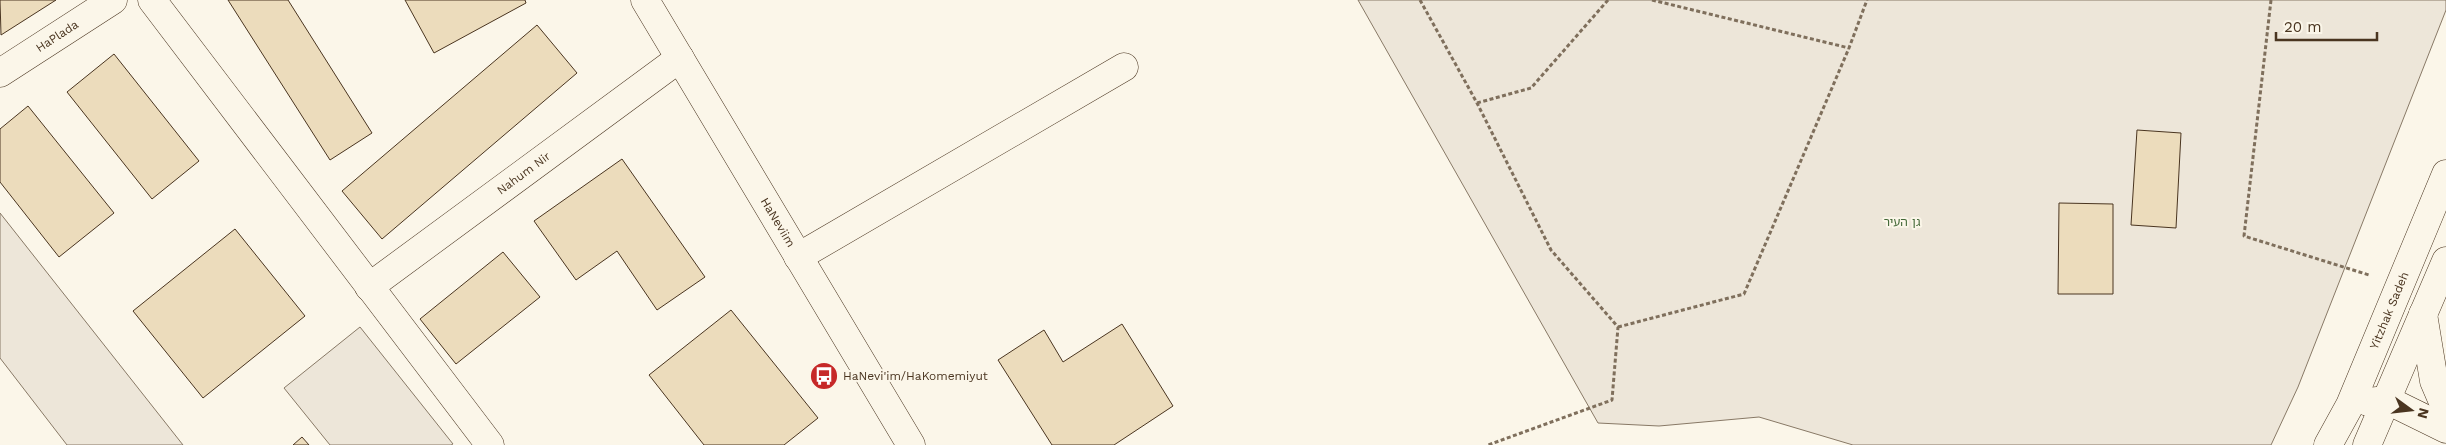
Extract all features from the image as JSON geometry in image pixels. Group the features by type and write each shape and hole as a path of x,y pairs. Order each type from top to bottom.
{"street":[{"name":"HaPlada","path":"0,73 113,0"},
{"path":"152,0 490,445"},
{"name":"HaNeviim","path":"645,0 911,445"},
{"name":"Nahum Nir","path":"369,287 680,58"},
{"path":"798,256 1124,67"},
{"name":"Yitzhak Sadeh","path":"2328,445 2350,405 2446,174"},
{"path":"2372,443 2387,400 2446,261"},
{"path":"2424,314 2434,381 2446,409"},
{"path":"2372,443 2350,405 2387,400 2446,429"}],"path":[{"path":"1420,0 1477,103 1551,250 1618,327 1612,400 1488,445"},
{"path":"1477,103 1531,88 1608,0"},
{"path":"1652,0 1849,48"},
{"path":"1618,327 1744,294 1849,48 1867,0"},
{"path":"2271,0 2244,236 2400,284"}],"green space":[{"name":"גן העיר","path":"1358,0 2446,0 2446,10 2298,387 2271,445 1853,445 1759,417 1659,426 1598,423"},
{"path":"0,213 183,445 67,445 0,358"},
{"path":"360,327 453,444 330,445 284,388"}],"building":[{"path":"0,0 56,0 1,35"},
{"path":"228,0 288,0 372,133 330,160"},
{"path":"405,0 525,0 526,3 434,53"},
{"path":"537,25 577,73 382,239 342,191"},
{"path":"114,54 199,161 152,199 67,92"},
{"path":"28,106 114,213 59,257 0,182 0,129"},
{"path":"2137,130 2181,133 2176,228 2131,225"},
{"path":"622,159 705,277 657,310 617,251 576,280 534,221"},
{"path":"2059,203 2113,204 2113,294 2058,294"},
{"path":"235,229 305,316 203,398 133,311"},
{"path":"503,252 540,297 456,364 420,319"},
{"path":"731,310 818,418 784,445 704,445 649,375"},
{"path":"1122,324 1173,406 1114,445 1052,445 998,360 1044,330 1063,362"},
{"path":"302,437 309,445 293,445"}],"place":[{"name":"HaNevi'im/HaKomemiyut","path":"824,376"}]}
